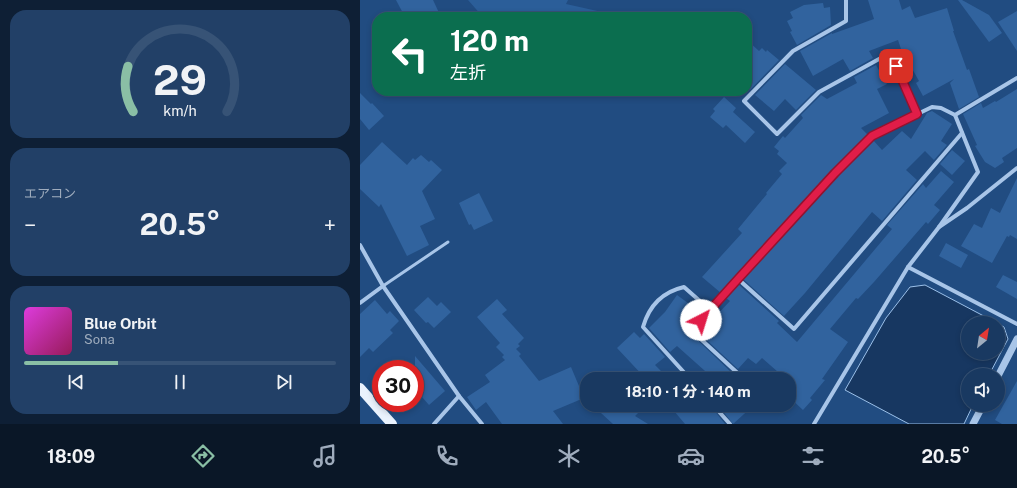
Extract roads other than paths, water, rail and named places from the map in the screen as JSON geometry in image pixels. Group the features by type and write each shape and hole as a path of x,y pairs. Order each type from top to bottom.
{"main road":[{"path":"360,388 392,424"}],"street":[{"path":"752,93 793,51 846,21 846,0"},
{"path":"749,96 744,101 777,134 819,92 890,53 917,114"},
{"path":"955,115 1017,78"},
{"path":"736,372 692,331 835,173 872,136 932,107 941,108 955,115 978,172 939,227 908,267 814,424"},
{"path":"738,279 794,330 962,133"},
{"path":"939,227 967,208 1017,168"},
{"path":"360,245 383,286 459,396 482,424"},
{"path":"908,267 1017,324"},
{"path":"360,303 383,286"},
{"path":"684,372 643,327 646,316 657,301 674,289 684,287 710,310"},
{"path":"1002,368 1017,339"},
{"path":"434,424 459,396"},
{"path":"719,412 730,424"},
{"path":"973,424 979,412"}],"lane":[{"path":"383,286 448,242"}]}
